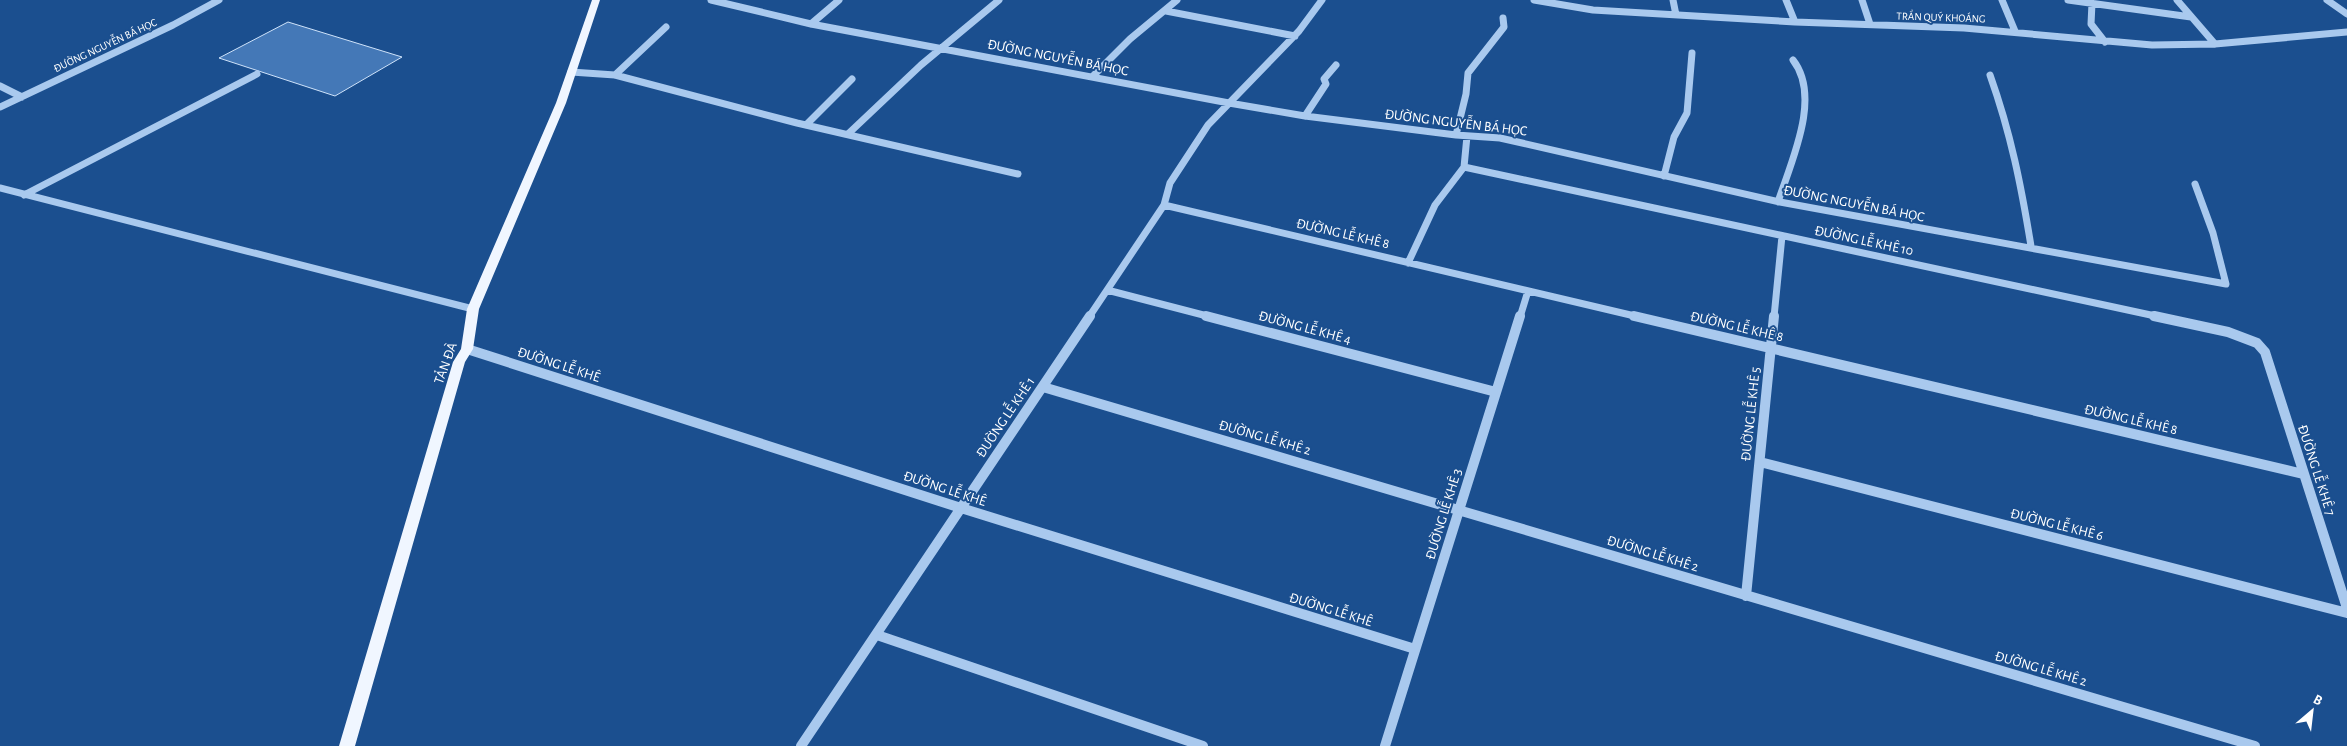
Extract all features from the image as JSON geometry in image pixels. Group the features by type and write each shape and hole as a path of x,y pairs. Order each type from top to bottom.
{"main road":[{"name":"TẢN ĐÀ","path":"347,746 459,362 467,349 473,309 561,103 596,0"}],"street":[{"name":"ĐƯỜNG NGUYỄN BÁ HỌC","path":"0,107 172,25 219,0"},
{"name":"ĐƯỜNG NGUYỄN BÁ HỌC","path":"711,0 731,2 810,24 1229,103 1305,116 1456,135 1500,138 1778,202 1908,227 2031,246 2226,284 2213,233 2195,184"},
{"path":"810,24 839,0"},
{"path":"848,134 897,84 999,0"},
{"path":"1093,76 1130,40 1166,11 1176,0"},
{"name":"TRẦN QUÝ KHOÁNG","path":"1534,0 1593,10 1795,22 2015,31 2152,46 2215,44 2347,32"},
{"path":"1591,0 1593,10"},
{"path":"1673,0 1676,15"},
{"path":"1786,0 1795,22"},
{"path":"1862,0 1870,24"},
{"path":"2002,0 2015,31"},
{"path":"2068,0 2191,17"},
{"path":"2177,0 2215,44"},
{"path":"2327,0 2347,14"},
{"path":"2092,3 2091,24 2106,42"},
{"path":"1166,11 1295,36"},
{"path":"1456,135 1466,94 1468,73 1504,27 1503,18"},
{"path":"615,75 666,27"},
{"path":"1778,202 1803,122 1806,88 1802,73 1792,60"},
{"path":"1305,116 1326,84 1324,79 1336,65"},
{"path":"571,72 615,75 806,125 1018,174"},
{"path":"24,195 257,74"},
{"path":"1990,75 2005,118 2018,168 2031,246"},
{"path":"806,125 852,79"},
{"path":"0,86 22,97"},
{"name":"ĐƯỜNG LỄ KHÊ 1","path":"801,746 1164,205 1170,183 1208,125 1229,103"},
{"path":"1408,262 1435,204 1464,167 1466,136"},
{"name":"ĐƯỜNG LỄ KHÊ 10","path":"1464,167 2228,332 2257,343"},
{"path":"0,188 473,309"},
{"name":"ĐƯỜNG LỄ KHÊ 8","path":"1164,205 2303,474"},
{"name":"ĐƯỜNG LỄ KHÊ 5","path":"1746,596 1782,236"},
{"name":"ĐƯỜNG LỄ KHÊ 4","path":"1107,290 1496,392"},
{"name":"ĐƯỜNG LỄ KHÊ 3","path":"1385,746 1528,291"},
{"name":"ĐƯỜNG LỄ KHÊ 7","path":"2257,343 2265,352 2347,608"},
{"name":"ĐƯỜNG LỄ KHÊ","path":"467,349 961,508 1415,650"},
{"name":"ĐƯỜNG LỄ KHÊ 2","path":"1042,386 1460,508 1746,596 2256,746"},
{"name":"ĐƯỜNG LỄ KHÊ 6","path":"1760,462 2347,613"},
{"path":"877,635 1203,746"}],"lane":[{"path":"1229,103 1295,36 1322,0"},
{"path":"1664,176 1674,137 1686,113 1692,52"}],"building":[{"path":"288,22 402,57 335,96 219,58"}]}
